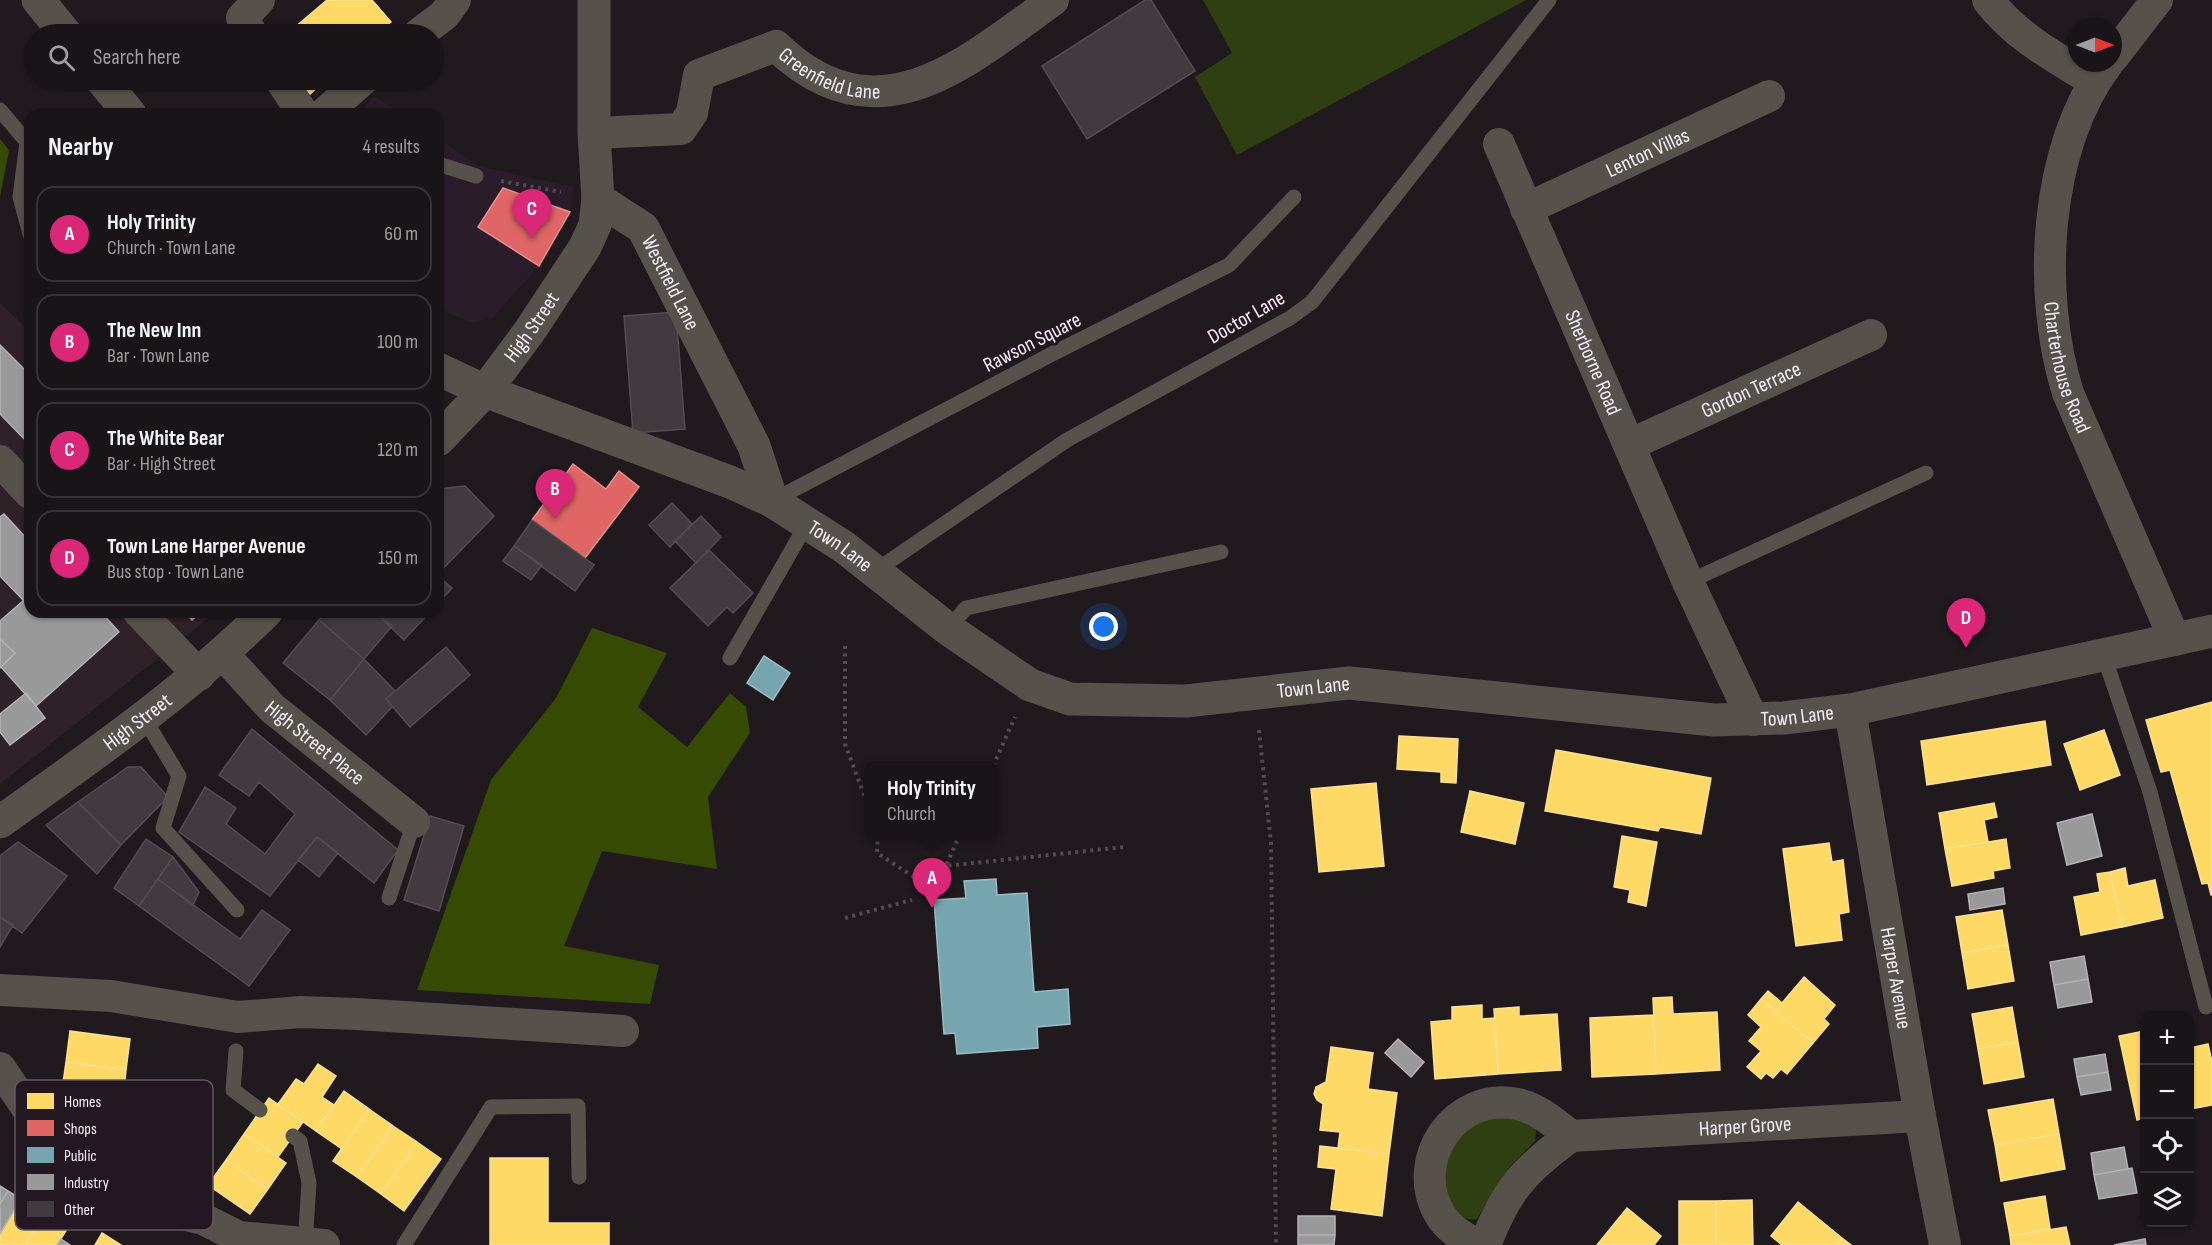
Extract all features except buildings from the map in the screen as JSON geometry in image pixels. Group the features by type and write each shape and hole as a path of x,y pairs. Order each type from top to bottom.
{"street":[{"path":"38,0 58,24"},
{"path":"246,24 242,18 259,0"},
{"path":"594,0 594,133 598,199"},
{"name":"Greenfield Lane","path":"594,133 681,129 692,113 699,75 776,46 795,64 843,88 901,89 922,83 963,65 1053,0"},
{"path":"1988,0 2004,21 2018,34 2068,53"},
{"name":"Charterhouse Road","path":"2122,45 2157,0"},
{"path":"428,24 444,5"},
{"name":"Charterhouse Road","path":"2103,72 2073,132 2054,208 2049,248 2049,288 2057,356 2068,393 2175,640"},
{"path":"110,90 125,108"},
{"path":"294,90 319,108"},
{"path":"329,108 350,90"},
{"name":"Lenton Villas","path":"1526,209 1769,96"},
{"name":"Sherborne Road","path":"1499,144 1688,582 1754,720"},
{"name":"High Street","path":"444,434 485,391 529,332 585,247 595,225 598,199"},
{"name":"Westfield Lane","path":"598,199 643,228 754,446 772,501"},
{"name":"Gordon Terrace","path":"1629,445 1871,335"},
{"name":"Town Lane","path":"444,372 485,391 730,482 772,501 806,525 844,547 948,629 1030,685 1070,699 1186,702 1350,683 1714,720 1754,720 1850,710 2104,656 2212,630"},
{"path":"0,461 24,487"},
{"path":"145,618 199,675"},
{"name":"High Street","path":"0,822 144,718 199,675 260,618"},
{"name":"High Street Place","path":"223,654 272,708 414,822"},
{"name":"Harper Avenue","path":"1850,710 1920,1116 1945,1245"},
{"path":"0,990 111,996 238,1017 302,1012 623,1031"},
{"path":"0,1068 15,1090"},
{"path":"1477,1245 1456,1232 1439,1214 1430,1192 1429,1167 1435,1144 1450,1124 1477,1107 1493,1102 1517,1104 1539,1112 1571,1136 1538,1160 1518,1180 1499,1208 1485,1245"},
{"name":"Harper Grove","path":"1571,1136 1920,1116"},
{"path":"213,1224 239,1237 312,1244"}],"lane":[{"name":"Doctor Lane","path":"875,571 1067,440 1290,318 1312,302 1549,0"},
{"path":"0,110 24,138"},
{"path":"24,166 20,197 24,212"},
{"path":"444,166 477,176"},
{"name":"Rawson Square","path":"772,501 1052,354 1229,265 1294,197"},
{"path":"1688,582 1926,473"},
{"path":"730,658 806,525"},
{"path":"948,629 966,608 1221,552"},
{"path":"2104,656 2150,792 2206,1007"},
{"path":"144,718 178,776 163,828 237,910"},
{"path":"389,898 414,822"},
{"path":"236,1051 233,1090 260,1110"},
{"path":"404,1245 491,1107 578,1106 579,1177"},
{"path":"293,1136 300,1140 309,1183 312,1244"}],"path":[{"path":"477,176 598,199"},
{"path":"845,646 845,744 864,795"},
{"path":"995,761 1030,685"},
{"path":"1255,693 1271,843 1276,1245"},
{"path":"878,839 877,853 914,877"},
{"path":"958,839 945,866 1124,847"},
{"path":"845,918 912,900"}],"shaded area":[{"path":"374,96 393,108 365,108"},
{"path":"444,142 478,166 573,187 570,212 539,266 492,318 472,323 444,311"},
{"path":"0,304 24,326 24,618 208,618 0,784"}],"green space":[{"path":"1203,0 1526,0 1237,155 1195,77 1232,53"},
{"path":"0,139 9,150 0,197"},
{"path":"592,628 667,653 638,707 687,747 730,693 746,707 750,733 708,797 717,869 602,851 564,946 659,965 650,1004 417,990 491,780 556,698"},
{"path":"1495,1114 1533,1122 1536,1131 1535,1141 1512,1164 1477,1219 1465,1218 1456,1213 1449,1204 1445,1192 1443,1166 1446,1154 1450,1144 1459,1133 1470,1125"}],"place":[{"name":"The White Bear","path":"532,239"},
{"name":"The New Inn","path":"555,519"},
{"name":"Town Lane Harper Avenue","path":"1966,648"},
{"name":"Holy Trinity","path":"932,908"}]}
